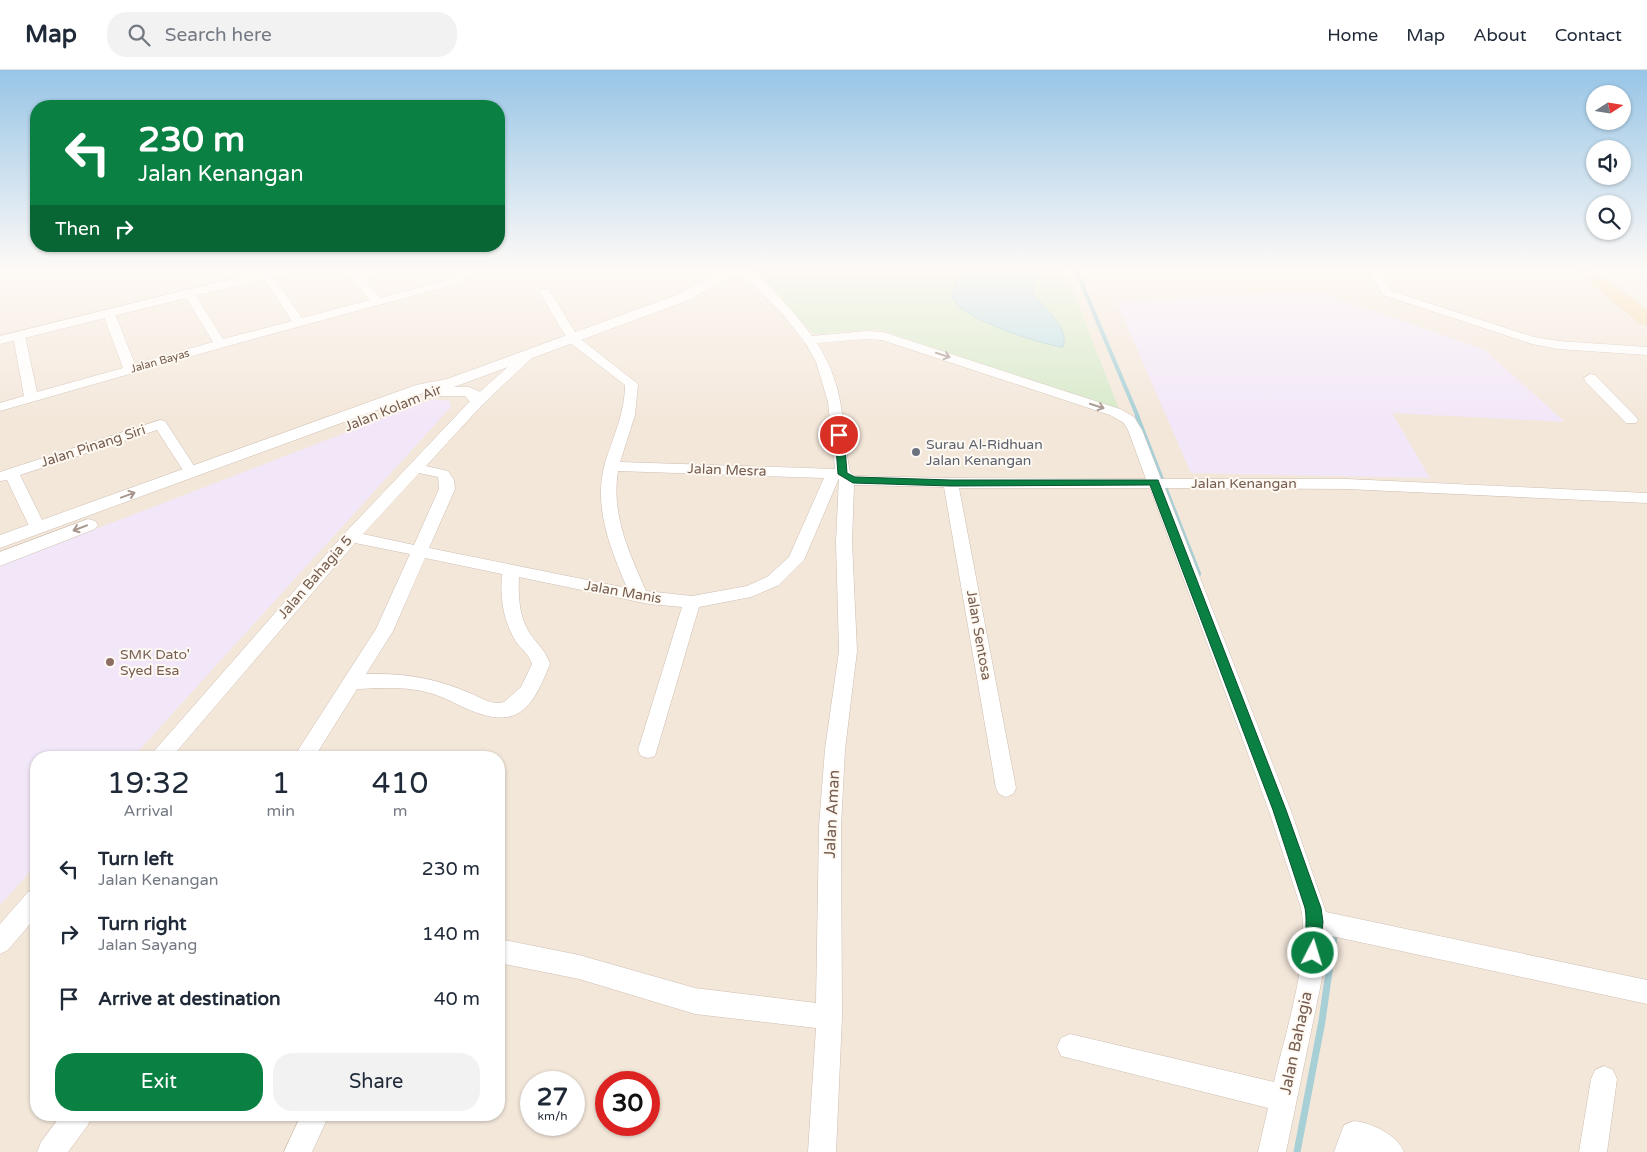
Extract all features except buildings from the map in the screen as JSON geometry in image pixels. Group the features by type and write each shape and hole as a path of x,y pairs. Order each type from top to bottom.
{"street":[{"path":"0,340 91,318"},
{"path":"111,318 130,369"},
{"path":"205,318 220,344"},
{"path":"297,318 299,322"},
{"name":"Jalan Bayas","path":"0,407 313,318"},
{"path":"561,318 573,339 631,384 632,397 607,489 608,518 639,596"},
{"path":"450,382 627,318"},
{"name":"Jalan Aman","path":"793,318 810,340 825,366 835,401 841,475 848,651 835,749 830,826 829,1017 822,1152"},
{"path":"1466,318 1532,340 1558,346 1647,351"},
{"name":"Jalan Bahagia","path":"810,340 866,334 883,336 1115,412 1129,420 1135,430 1164,482 1313,908 1321,923 1272,1152"},
{"path":"19,336 31,397"},
{"name":"Jalan Bahagia 5","path":"164,751 351,536 478,401 530,353"},
{"path":"478,372 492,377 494,385"},
{"path":"1590,378 1631,420"},
{"name":"Jalan Kolam Air","path":"0,559 420,399 440,391 450,382"},
{"name":"Jalan Kolam Air","path":"0,542 422,388 450,382"},
{"path":"420,399 458,391 469,392 477,396 478,401"},
{"name":"Jalan Pinang Siri","path":"5,475 160,424 191,472"},
{"name":"Jalan Mesra","path":"612,466 841,475"},
{"path":"307,751 384,631 421,552 447,489 443,474 415,468"},
{"path":"5,475 38,528"},
{"name":"Jalan Kenangan","path":"841,475 853,480 951,483 1164,482 1376,485 1647,498"},
{"name":"Jalan Manis","path":"351,536 639,596 692,602 750,591 773,581 796,560 841,475"},
{"name":"Jalan Sentosa","path":"951,483 1006,788"},
{"path":"351,682 415,682 438,688 489,710 502,712 514,707 523,700 541,664 536,650 522,638 510,609 511,570"},
{"path":"648,750 692,602"},
{"path":"0,942 30,908"},
{"path":"1321,923 1353,928 1647,992"},
{"path":"505,952 579,967 694,1001 829,1017"},
{"path":"1070,1048 1284,1098"},
{"path":"1593,1152 1604,1079"},
{"path":"51,1152 74,1121"},
{"path":"298,1152 312,1121"},
{"path":"1348,1152 1354,1135 1364,1136 1390,1152"}],"shaded area":[{"path":"0,318 1647,318 1647,1152 0,1152"},
{"path":"1124,318 1396,318 1485,350 1565,422 1392,413 1430,478 1191,473"},
{"name":"SMK Dato' Syed Esa","path":"433,399 450,401 451,407 138,751 30,751 30,872 0,905 0,566"}],"green space":[{"path":"798,318 1084,318 1120,412 879,329 814,334"}],"water":[{"path":"978,318 1054,318 1063,333 1063,347 1020,336"}],"waterway":[{"path":"1096,318 1138,417"},
{"path":"1137,416 1199,574"},
{"path":"1297,1152 1322,1021 1334,936 1332,931"}],"place":[{"name":"Surau Al-Ridhuan Jalan Kenangan","path":"916,452"},
{"name":"SMK Dato' Syed Esa","path":"110,662"}],"route":[{"path":"839,435 843,474 853,480 951,483 1154,482 1280,810 1313,908 1316,922 1313,953"}]}
